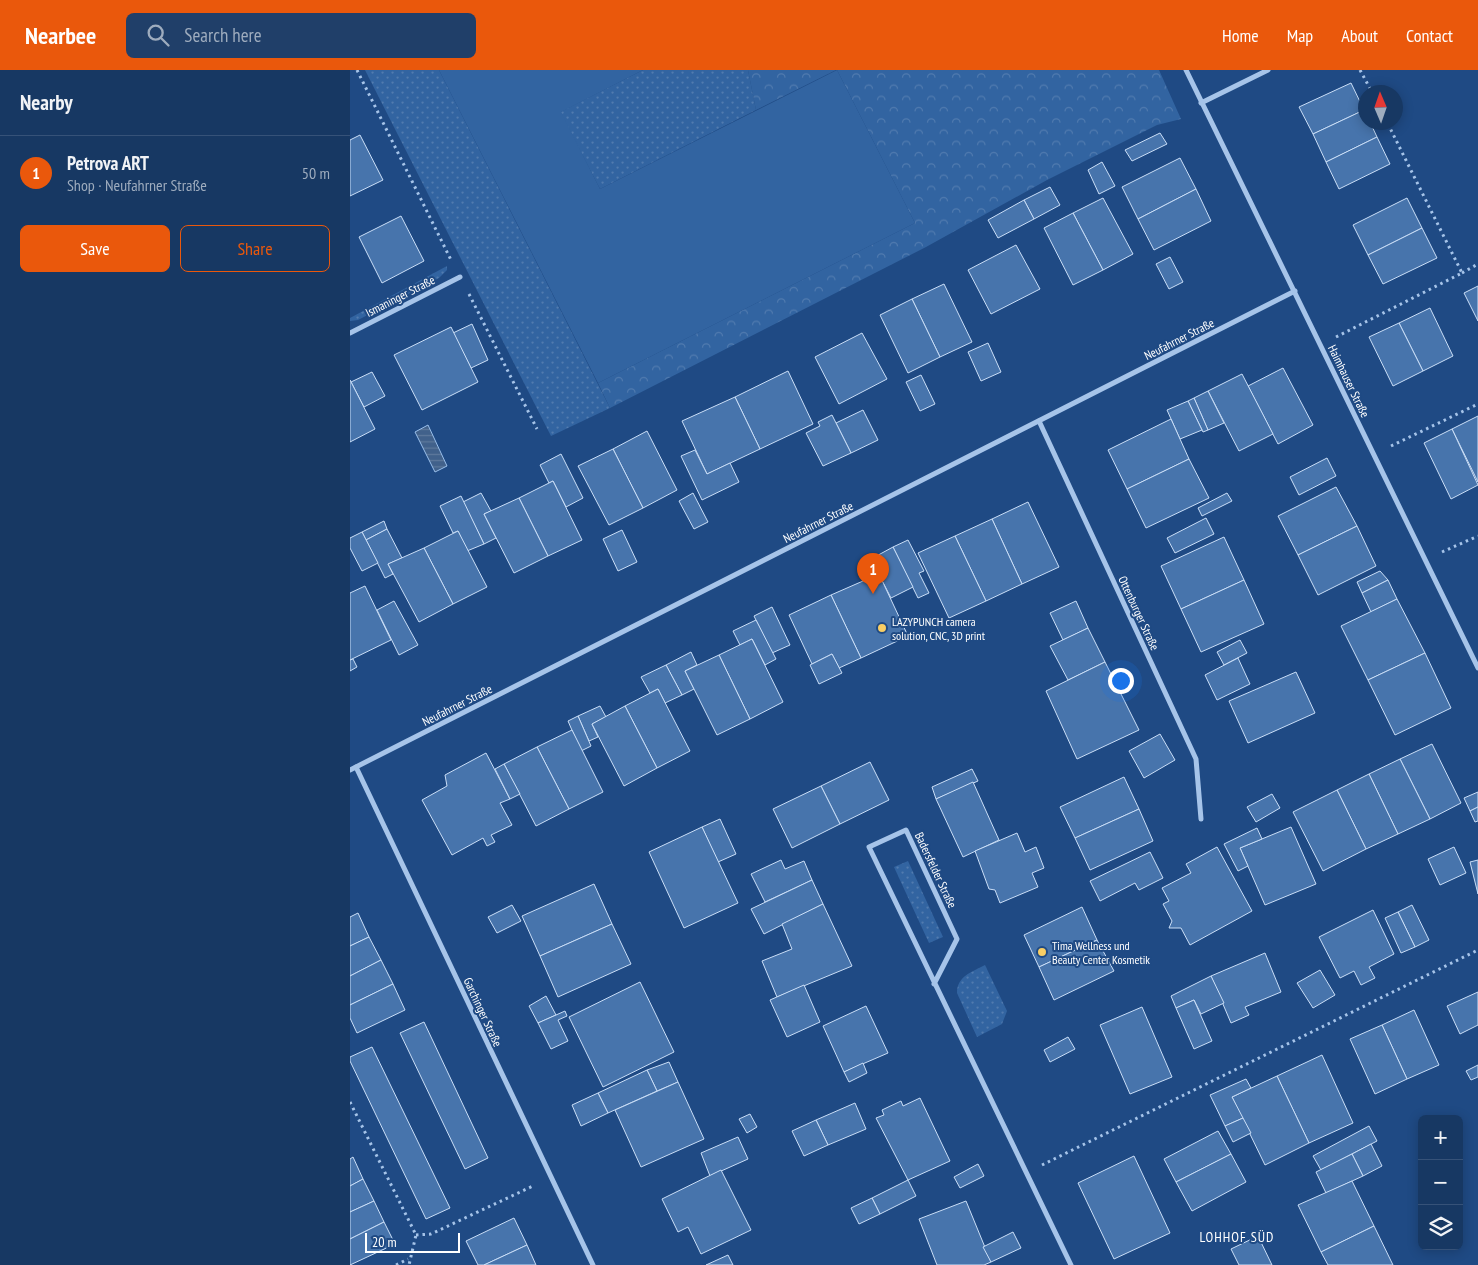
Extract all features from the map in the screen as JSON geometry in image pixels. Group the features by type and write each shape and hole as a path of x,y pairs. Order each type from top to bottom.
{"street":[{"name":"Haimhauser Straße","path":"1186,70 1478,668"},
{"path":"1202,103 1268,70"},
{"name":"Ismaninger Straße","path":"350,333 460,277"},
{"name":"Neufahrner Straße","path":"353,769 1294,291"},
{"name":"Ottenburger Straße","path":"1039,421 1196,759 1201,819"},
{"name":"Garchinger Straße","path":"353,769 593,1265"},
{"name":"Badersfelder Straße","path":"934,984 957,939 906,830 869,847 934,984 1071,1265"}],"path":[{"path":"357,70 537,429"},
{"path":"1360,70 1368,85"},
{"path":"1391,130 1462,273"},
{"path":"1320,344 1478,264"},
{"path":"1374,454 1478,404"},
{"path":"1425,560 1478,536"},
{"path":"1026,1173 1478,950"},
{"path":"350,1102 416,1235 408,1259 409,1265"},
{"path":"416,1235 432,1234 551,1178"},
{"path":"396,1265 408,1259"}],"green space":[{"path":"365,70 439,70 610,408 551,436"},
{"path":"439,70 643,70 561,112 600,189 837,70 915,223 598,383"},
{"path":"643,70 748,70 756,110 600,189 560,112"},
{"path":"748,70 836,70 756,110"},
{"path":"837,70 1159,70 1181,119 1157,125 1047,180 926,247 610,408 598,383 915,223"},
{"path":"447,266 447,270 439,278 358,320 350,321 350,318"},
{"path":"908,861 943,937 929,943 894,867"},
{"path":"985,965 1007,1011 1002,1024 977,1037 957,993 962,979 970,972"}],"shaded area":[{"path":"428,425 447,466 435,472 415,432"}],"building":[{"path":"1351,83 1358,98 1358,113 1313,134 1299,107"},
{"path":"1358,113 1358,130 1374,130 1377,137 1326,162 1313,134"},
{"path":"1160,133 1167,144 1132,161 1125,150"},
{"path":"360,135 383,180 350,196 350,140"},
{"path":"1377,137 1390,164 1339,189 1326,162"},
{"path":"1180,158 1196,189 1138,219 1122,187"},
{"path":"1102,162 1115,186 1099,194 1088,170"},
{"path":"1050,187 1060,205 1034,219 1024,200"},
{"path":"1196,189 1211,221 1154,250 1138,219"},
{"path":"1103,198 1133,254 1103,270 1073,213"},
{"path":"1407,198 1422,228 1368,255 1353,225"},
{"path":"1024,200 1034,219 998,238 988,220"},
{"path":"1073,213 1103,270 1073,285 1044,228"},
{"path":"401,216 424,261 382,283 359,237"},
{"path":"1422,228 1437,258 1383,284 1368,255"},
{"path":"1016,245 1040,289 991,314 968,270"},
{"path":"1170,257 1183,282 1169,289 1156,264"},
{"path":"944,284 972,342 940,357 912,299"},
{"path":"1478,286 1478,321 1464,293"},
{"path":"912,299 940,357 908,373 880,315"},
{"path":"1430,308 1453,356 1423,371 1399,323"},
{"path":"1399,323 1423,371 1393,386 1369,337"},
{"path":"472,324 488,360 471,368 453,333"},
{"path":"451,327 478,382 422,410 394,355"},
{"path":"862,333 887,379 839,404 815,357"},
{"path":"988,343 1001,372 981,381 968,352"},
{"path":"1283,368 1313,425 1278,444 1248,386"},
{"path":"788,371 813,424 760,449 735,397"},
{"path":"372,372 385,396 364,407 351,382"},
{"path":"1242,374 1273,434 1239,451 1208,391"},
{"path":"921,375 935,404 920,411 906,382"},
{"path":"350,380 375,429 350,442"},
{"path":"1208,391 1224,423 1208,430 1194,398"},
{"path":"735,397 760,449 707,474 682,421"},
{"path":"1194,398 1208,430 1203,432 1188,401"},
{"path":"1188,401 1202,430 1180,439 1167,410"},
{"path":"863,410 878,440 851,453 836,423"},
{"path":"832,415 851,453 823,466 806,433 820,426 818,422"},
{"path":"1478,416 1478,482 1452,429"},
{"path":"1171,419 1189,459 1127,489 1108,450"},
{"path":"1452,429 1478,485 1451,499 1424,443"},
{"path":"647,431 677,490 643,508 613,449"},
{"path":"613,449 643,508 609,525 578,466"},
{"path":"695,450 707,474 730,463 739,482 702,500 681,456"},
{"path":"561,454 583,498 566,507 553,481 549,483 540,465"},
{"path":"1327,458 1336,476 1299,495 1290,477"},
{"path":"1189,459 1209,498 1146,528 1127,489"},
{"path":"553,481 582,540 548,556 519,498"},
{"path":"1336,487 1357,526 1298,555 1278,516"},
{"path":"481,493 491,511 484,514 496,538 484,544 463,502"},
{"path":"693,493 708,522 694,529 679,501"},
{"path":"1227,493 1232,501 1202,516 1198,508"},
{"path":"461,496 484,544 467,551 458,531 453,533 440,506"},
{"path":"519,498 548,556 514,573 484,514"},
{"path":"1028,502 1059,567 1022,584 992,519"},
{"path":"1206,518 1214,534 1175,553 1167,538"},
{"path":"992,519 1022,584 986,601 955,536"},
{"path":"384,521 387,529 366,540 362,532"},
{"path":"1357,526 1376,566 1318,595 1298,555"},
{"path":"387,529 402,558 388,564 393,574 385,578 366,540"},
{"path":"622,530 637,562 618,571 603,539"},
{"path":"458,531 487,587 453,604 424,548"},
{"path":"362,532 378,563 362,571 350,548 350,538"},
{"path":"955,536 986,601 949,618 918,553"},
{"path":"1224,537 1244,580 1181,609 1161,566"},
{"path":"908,540 924,571 919,573 929,593 918,598 893,547"},
{"path":"893,547 913,587 891,598 871,559"},
{"path":"424,548 453,604 419,622 388,564"},
{"path":"1380,571 1388,580 1362,593 1357,582"},
{"path":"879,574 908,636 861,658 831,595"},
{"path":"1244,580 1264,624 1201,652 1181,609"},
{"path":"1388,580 1397,599 1371,612 1362,593"},
{"path":"365,586 391,640 350,660 350,593"},
{"path":"831,595 861,658 839,668 832,654 812,664 789,615"},
{"path":"1397,599 1425,653 1368,680 1341,626"},
{"path":"394,601 418,645 399,655 377,610"},
{"path":"1076,601 1088,628 1063,640 1050,613"},
{"path":"772,607 790,645 772,653 754,616"},
{"path":"756,620 776,659 765,665 752,639 740,645 733,631"},
{"path":"1088,628 1105,662 1068,680 1050,646"},
{"path":"752,639 783,702 750,719 719,655"},
{"path":"1240,640 1247,653 1224,665 1217,652"},
{"path":"691,652 697,665 685,671 694,689 682,695 666,665"},
{"path":"1425,653 1451,708 1395,735 1368,680"},
{"path":"832,654 842,673 819,684 810,665"},
{"path":"719,655 750,719 717,735 685,671"},
{"path":"1238,658 1250,684 1217,700 1205,675"},
{"path":"353,659 357,667 350,671 350,660"},
{"path":"1105,662 1139,730 1077,759 1046,691"},
{"path":"666,665 682,695 665,703 658,689 650,693 641,677"},
{"path":"1296,672 1315,713 1248,743 1229,701"},
{"path":"658,689 690,751 657,768 625,706"},
{"path":"600,706 606,717 592,724 598,737 589,741 578,716"},
{"path":"625,706 657,768 624,786 592,724"},
{"path":"578,716 591,746 581,751 568,721"},
{"path":"572,730 603,792 569,809 537,747"},
{"path":"1160,734 1175,760 1144,778 1129,751"},
{"path":"1432,744 1461,803 1430,819 1400,759"},
{"path":"537,747 569,809 536,826 504,764"},
{"path":"486,753 510,799 500,803 512,825 491,835 495,842 487,846 483,838 452,855 422,800 447,786 445,775"},
{"path":"1400,759 1430,819 1398,834 1369,774"},
{"path":"870,762 889,800 840,824 821,786"},
{"path":"504,764 520,794 510,799 495,769"},
{"path":"972,769 978,781 936,799 932,787"},
{"path":"1369,774 1398,834 1366,849 1337,790"},
{"path":"1124,777 1139,809 1075,838 1060,807"},
{"path":"973,782 999,840 963,857 936,799"},
{"path":"821,786 840,824 792,848 773,809"},
{"path":"1337,790 1366,849 1323,871 1293,812"},
{"path":"1478,792 1478,807 1470,811 1464,798"},
{"path":"1272,794 1280,808 1256,822 1247,807"},
{"path":"1478,807 1478,821 1475,822 1470,811"},
{"path":"1139,809 1153,841 1090,870 1075,838"},
{"path":"720,819 736,854 718,862 702,827"},
{"path":"702,827 738,903 684,928 649,852"},
{"path":"1291,827 1316,884 1265,905 1240,848"},
{"path":"1257,828 1262,839 1240,848 1248,866 1238,871 1224,844"},
{"path":"1017,833 1025,852 1036,847 1044,868 1032,873 1038,887 1000,903 995,890 989,889 975,851"},
{"path":"1217,847 1252,911 1190,945 1181,928 1169,928 1172,921 1163,904 1169,901 1162,888 1191,873 1186,864"},
{"path":"1454,847 1466,873 1440,885 1428,859"},
{"path":"1150,852 1163,878 1139,890 1135,883 1100,901 1090,881"},
{"path":"781,860 785,869 804,861 812,880 765,902 751,874"},
{"path":"1478,860 1478,894 1470,862"},
{"path":"812,880 823,904 764,934 751,909"},
{"path":"594,884 612,924 540,956 522,916"},
{"path":"823,904 852,966 777,997 762,961 792,949 782,924"},
{"path":"512,905 521,921 497,933 488,917"},
{"path":"1412,905 1429,940 1415,947 1398,912"},
{"path":"1082,907 1097,940 1039,967 1024,935"},
{"path":"1373,910 1394,954 1369,967 1375,978 1361,985 1354,971 1340,978 1319,937"},
{"path":"1398,912 1415,947 1401,953 1385,918"},
{"path":"358,913 369,937 350,946 350,917"},
{"path":"612,924 631,964 558,997 540,956"},
{"path":"369,937 381,960 350,976 350,946"},
{"path":"1097,940 1114,971 1054,1000 1039,967"},
{"path":"1265,953 1281,992 1245,1007 1249,1015 1231,1023 1211,976"},
{"path":"381,960 393,984 350,1005 350,976"},
{"path":"1320,970 1335,995 1313,1008 1297,983"},
{"path":"1211,976 1224,1003 1201,1014 1194,1000 1176,1008 1171,996"},
{"path":"640,982 674,1052 603,1087 569,1017"},
{"path":"393,984 405,1010 357,1033 350,1018 350,1005"},
{"path":"804,985 820,1022 787,1037 770,1000"},
{"path":"1478,992 1478,1025 1460,1034 1447,1006"},
{"path":"546,996 556,1015 538,1023 529,1006"},
{"path":"1194,1000 1212,1041 1194,1049 1176,1008"},
{"path":"866,1006 888,1053 844,1072 823,1026"},
{"path":"1142,1007 1172,1077 1130,1094 1100,1025"},
{"path":"1414,1010 1439,1065 1407,1079 1382,1025"},
{"path":"565,1011 567,1016 558,1020 568,1041 551,1049 538,1023"},
{"path":"424,1022 488,1158 465,1169 400,1033"},
{"path":"1382,1025 1407,1079 1375,1094 1350,1039"},
{"path":"1068,1037 1075,1049 1050,1062 1044,1050"},
{"path":"372,1047 450,1208 426,1219 350,1061 350,1057"},
{"path":"1322,1055 1353,1123 1309,1143 1277,1076"},
{"path":"669,1062 678,1082 657,1091 647,1070"},
{"path":"863,1063 867,1073 849,1082 844,1072"},
{"path":"1478,1065 1478,1077 1471,1080 1466,1071"},
{"path":"647,1070 657,1091 608,1113 598,1093"},
{"path":"1277,1076 1309,1143 1265,1165 1232,1097"},
{"path":"1246,1079 1251,1088 1232,1097 1243,1118 1225,1126 1210,1095"},
{"path":"678,1082 704,1139 641,1167 615,1110"},
{"path":"598,1093 608,1113 581,1126 572,1105"},
{"path":"920,1098 950,1161 908,1180 876,1118 884,1115 882,1110 901,1101 903,1106"},
{"path":"855,1103 866,1129 828,1145 816,1120"},
{"path":"750,1114 757,1127 747,1133 739,1119"},
{"path":"1243,1118 1251,1133 1233,1142 1225,1126"},
{"path":"816,1120 828,1145 804,1156 792,1131"},
{"path":"1369,1126 1377,1141 1321,1170 1313,1156"},
{"path":"1218,1131 1231,1154 1176,1182 1164,1159"},
{"path":"738,1137 748,1159 710,1176 701,1153"},
{"path":"1371,1144 1382,1166 1363,1176 1352,1154"},
{"path":"1231,1154 1246,1182 1192,1211 1176,1182"},
{"path":"1352,1154 1363,1176 1326,1193 1316,1172"},
{"path":"1134,1156 1170,1233 1114,1259 1078,1183"},
{"path":"353,1157 363,1179 350,1186 350,1159"},
{"path":"978,1164 984,1176 960,1188 954,1177"},
{"path":"721,1170 751,1230 701,1254 688,1227 678,1232 662,1199"},
{"path":"363,1179 374,1201 350,1212 350,1186"},
{"path":"908,1180 916,1196 880,1214 872,1198"},
{"path":"1352,1181 1374,1226 1321,1252 1298,1205"},
{"path":"872,1198 880,1214 859,1224 851,1208"},
{"path":"374,1201 384,1222 350,1239 350,1212"},
{"path":"966,1201 991,1262 984,1265 937,1265 919,1219"},
{"path":"514,1218 527,1245 484,1265 478,1265 466,1241"},
{"path":"384,1222 395,1244 350,1265 350,1239"},
{"path":"1374,1226 1393,1265 1328,1265 1321,1252"},
{"path":"1013,1232 1021,1248 991,1262 983,1247"},
{"path":"1258,1236 1272,1265 1239,1265 1231,1249"},
{"path":"527,1245 536,1265 484,1265"},
{"path":"728,1255 733,1265 706,1265"}],"place":[{"name":"Petrova ART","path":"873,594"},
{"name":"LAZYPUNCH camera solution, CNC, 3D print","path":"882,628"},
{"name":"Tima Wellness und Beauty Center Kosmetik","path":"1042,952"}],"district":[{"name":"LOHHOF SÜD","path":"1237,1237"}]}
